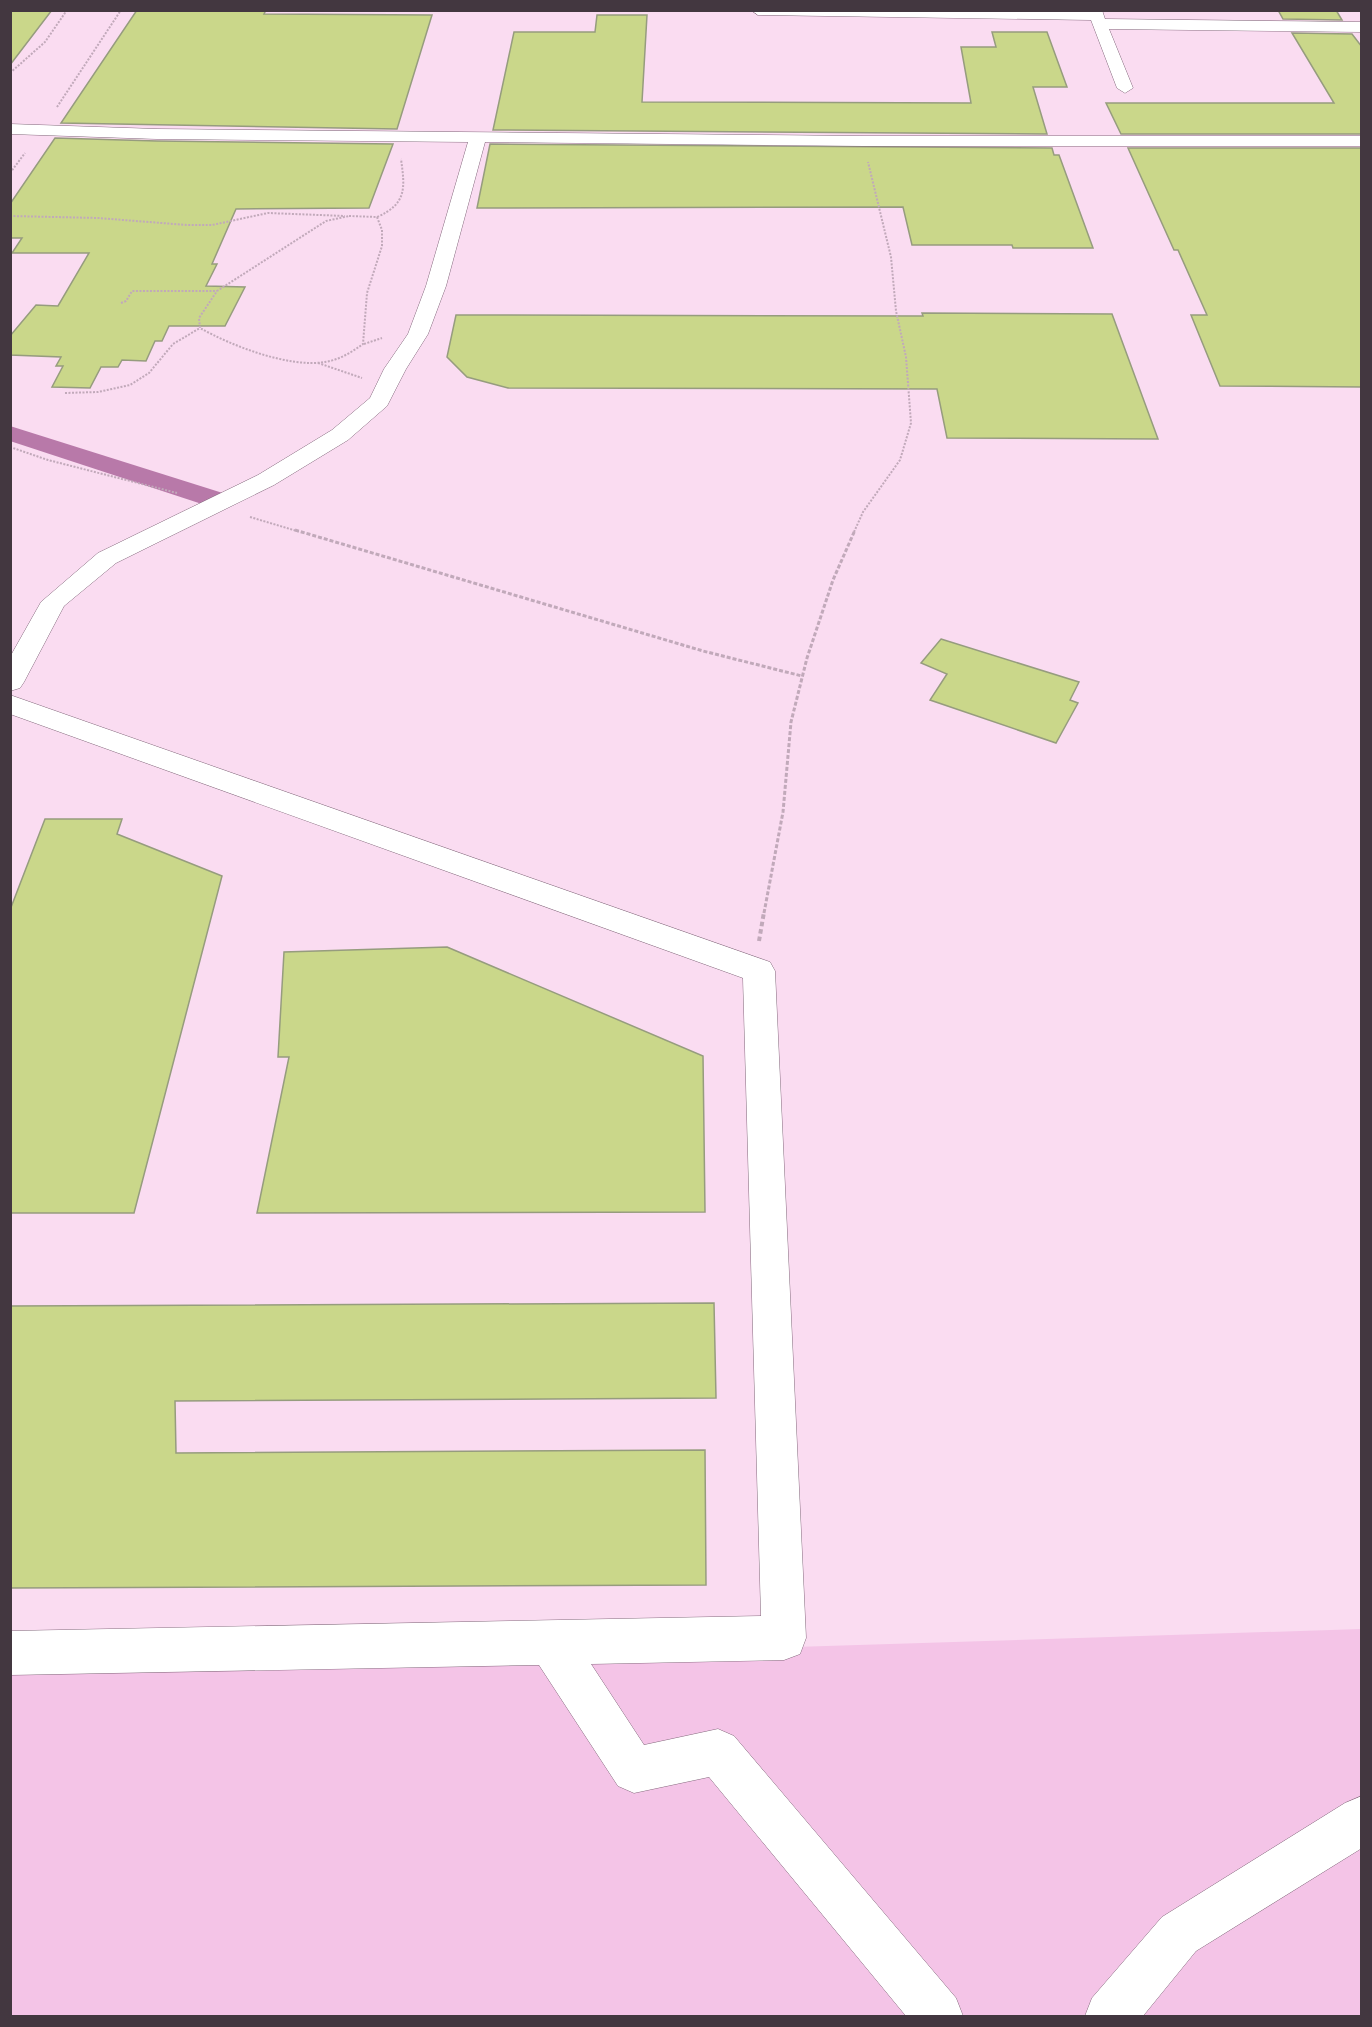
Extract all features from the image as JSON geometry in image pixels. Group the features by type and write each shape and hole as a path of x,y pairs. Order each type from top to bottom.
{"street":[{"path":"758,10 1097,17 1362,27"},
{"path":"1097,17 1125,88"},
{"path":"10,129 157,134 864,141 1362,141"},
{"path":"10,682 54,602 107,558 266,480 340,435 379,401 395,369 418,334 436,286 478,136"},
{"path":"10,704 759,971 784,1638 10,1653"},
{"path":"551,1643 633,1770 718,1752 938,2016"},
{"path":"1110,2016 1179,1934 1362,1820"}],"path":[{"path":"10,73 45,42 67,10"},
{"path":"42,130 121,10"},
{"path":"10,216 78,217 195,225 212,225 268,213 377,217 392,212 400,204 405,186 400,152 389,135"},
{"path":"759,971 759,938 783,812 791,722 802,676 833,580 863,512 900,460 911,423 906,357 896,311 891,257 864,141"},
{"path":"200,328 200,318 218,291 311,230 327,221 349,216"},
{"path":"317,363 347,356 363,344 367,293 382,246 382,230 377,217"},
{"path":"121,303 126,301 132,291 218,291"},
{"path":"200,328 216,338 285,358 317,363 376,383 382,394"},
{"path":"65,393 90,394 131,385 148,374 164,352 200,328"},
{"path":"10,447 48,460 165,489 703,651 802,676"}],"shaded area":[{"path":"1361,1629 1361,2016 11,2016 10,1672"}],"building":[{"path":"10,10 52,10 10,65"},
{"path":"137,10 266,10 264,14 432,15 397,129 61,123"},
{"path":"1278,10 1336,10 1342,20 1283,19"},
{"path":"597,15 647,15 642,102 971,103 961,47 996,47 992,32 1047,32 1067,87 1033,87 1047,134 493,130 514,32 595,32"},
{"path":"1292,33 1352,34 1362,47 1362,134 1121,134 1106,103 1334,103"},
{"path":"55,138 393,144 369,208 236,209 212,264 217,264 206,286 245,287 225,326 169,326 162,341 155,341 146,361 122,360 118,367 101,367 90,388 52,387 63,366 56,366 61,357 10,355 10,336 36,305 58,306 89,253 12,253 22,238 10,238 10,204"},
{"path":"490,144 1052,148 1054,155 1059,155 1093,248 912,245 903,207 477,208"},
{"path":"1128,148 1362,148 1362,387 1220,386 1191,315 1207,315 1178,250 1174,250"},
{"path":"922,313 1112,314 1158,439 947,438 937,389 508,388 467,377 447,357 456,315 923,316"},
{"path":"941,639 1079,682 1070,700 1078,703 1056,743 930,700 947,674 921,663"},
{"path":"45,819 122,819 117,834 222,876 134,1213 10,1213 10,910"},
{"path":"447,947 703,1056 705,1212 257,1213 289,1057 278,1057 284,952"},
{"path":"714,1303 716,1398 175,1401 176,1453 705,1450 706,1585 10,1588 10,1306"}],"waterway":[{"path":"10,433 220,501"}]}
